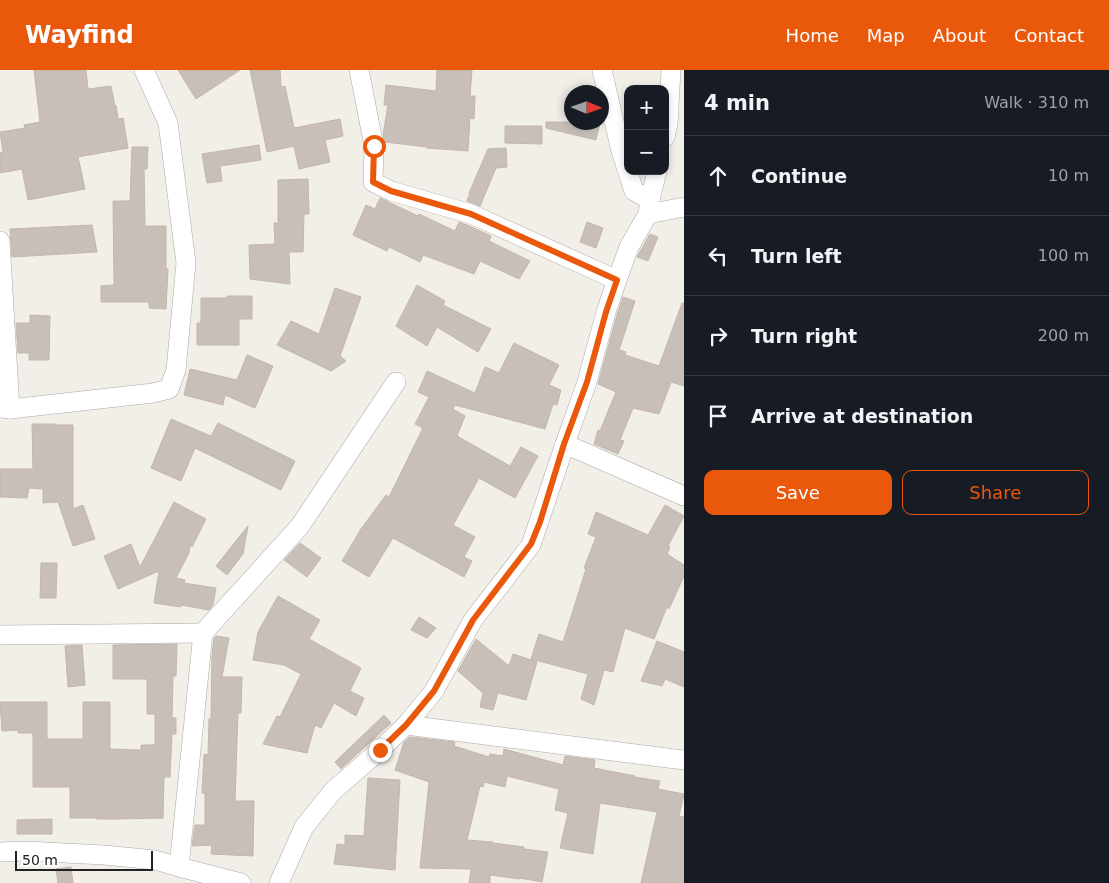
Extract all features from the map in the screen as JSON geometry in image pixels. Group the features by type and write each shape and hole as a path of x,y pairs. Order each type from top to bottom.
{"street":[{"path":"0,241 5,409 153,393 169,389 176,370 186,263 168,123 144,70"},
{"path":"359,70 374,146 373,182 391,191 471,214 617,280"},
{"path":"602,70 621,151 634,191 649,207 684,208"},
{"path":"667,130 671,70"},
{"path":"279,883 304,827 333,791 406,725 434,691 473,620 531,544 587,382 606,312 617,280 629,247 649,207 656,175"},
{"path":"178,867 203,633 300,526 396,382"},
{"path":"564,444 684,496"},
{"path":"0,635 203,633"},
{"path":"406,725 684,760"},
{"path":"0,852 24,851 104,855 155,860 242,883"}],"building":[{"path":"34,70 86,70 88,89 111,86 118,119 123,118 128,148 78,157 85,189 28,200 22,169 0,173 0,153 3,152 0,132 25,128 24,125 40,122"},
{"path":"178,70 240,70 196,99"},
{"path":"250,70 280,70 281,87 285,86 294,128 340,119 343,136 325,140 330,162 299,169 294,146 267,152"},
{"path":"437,70 472,70 470,96 475,96 474,119 470,118 468,151 385,142 383,135 388,105 384,105 386,85 436,91"},
{"path":"546,122 564,122 564,130 598,130 596,140 546,128"},
{"path":"505,126 542,126 542,144 505,143"},
{"path":"259,145 261,160 220,166 222,181 207,183 202,154"},
{"path":"132,147 148,147 147,169 144,169 145,226 166,226 166,269 168,269 166,309 149,308 149,302 101,302 101,286 114,285 113,201 130,201"},
{"path":"506,148 507,167 496,168 480,206 467,201 488,149"},
{"path":"308,179 309,214 304,214 303,252 289,252 290,284 250,279 249,245 275,244 274,223 278,223 278,180"},
{"path":"380,198 455,231 459,222 467,225 491,236 489,241 530,261 519,279 480,261 474,274 423,255 420,262 389,247 387,251 353,235 366,205 375,209"},
{"path":"587,222 603,228 596,248 580,242"},
{"path":"92,225 97,252 12,257 10,229"},
{"path":"650,234 658,237 648,261 637,257"},
{"path":"417,285 445,301 443,305 491,329 478,352 437,327 427,346 396,326"},
{"path":"335,288 361,297 340,356 346,361 331,371 277,345 291,321 319,334"},
{"path":"227,296 252,296 252,319 239,319 239,345 197,345 197,323 201,323 201,298 227,298"},
{"path":"623,297 635,301 619,350 626,352 625,355 659,366 682,303 684,303 684,386 671,382 659,414 633,408 620,440 624,441 618,454 594,444 598,430 600,431 616,392 598,384"},
{"path":"30,315 50,316 49,360 29,360 29,353 18,353 16,323 30,323"},
{"path":"514,343 559,365 549,385 561,390 557,405 553,404 545,429 455,405 453,409 465,416 457,436 510,466 521,447 538,456 515,498 479,478 453,525 475,537 464,557 472,561 464,577 393,538 369,577 342,561 361,529 386,495 389,497 423,428 415,424 429,397 418,392 427,371 475,393 485,367 499,373"},
{"path":"247,355 273,366 255,408 225,395 223,405 184,395 190,369 237,380"},
{"path":"171,419 211,436 218,423 295,461 281,490 195,448 181,481 151,468"},
{"path":"32,424 73,425 73,509 83,505 95,539 73,546 58,502 43,503 43,489 29,488 27,498 0,497 0,469 33,469"},
{"path":"174,502 206,519 192,547 190,545 189,553 176,578 185,580 184,583 216,588 213,605 209,610 154,603 159,571 118,589 104,556 131,544 140,567"},
{"path":"665,505 684,516 668,546 670,547 667,554 684,565 684,576 669,609 667,607 654,639 625,628 613,672 604,670 594,705 581,699 588,674 531,659 539,634 563,642 586,569 584,568 596,537 588,534 596,512 648,535"},
{"path":"248,526 243,554 227,575 216,566"},
{"path":"300,543 321,558 307,577 284,560"},
{"path":"41,563 57,563 56,598 40,598"},
{"path":"278,596 320,620 309,639 361,668 350,691 364,698 356,716 334,703 321,728 315,725 307,753 263,744 277,716 280,717 301,674 284,665 253,660 258,632"},
{"path":"419,617 436,628 427,638 411,630"},
{"path":"216,636 229,638 222,677 242,677 241,713 238,713 235,801 254,801 253,856 211,854 212,845 192,846 195,825 205,825 205,793 202,793 204,754 208,755 209,719 211,719 212,656 214,638"},
{"path":"476,639 509,666 513,654 537,662 526,700 498,693 493,710 480,707 483,693 458,671"},
{"path":"657,641 684,652 684,687 665,679 662,686 641,681"},
{"path":"177,644 176,676 173,676 172,718 176,718 176,734 172,734 170,777 164,777 163,818 70,818 70,787 33,787 33,733 18,733 18,730 2,731 0,702 47,702 47,739 83,739 83,702 110,702 110,749 141,750 141,745 155,745 155,714 147,714 147,679 113,679 113,645"},
{"path":"82,645 85,685 68,687 65,646"},
{"path":"384,715 391,723 341,769 335,762"},
{"path":"410,737 455,742 454,746 489,757 490,754 503,756 504,749 563,765 565,756 595,760 594,768 660,781 658,789 684,794 679,816 684,817 684,883 641,883 657,812 600,803 593,854 560,848 568,813 555,810 559,789 507,776 505,787 484,782 483,787 480,786 467,840 493,842 548,852 542,882 490,875 490,883 469,883 471,869 420,868 429,782 395,770 404,742"},
{"path":"368,778 400,780 395,870 334,864 337,844 345,845 345,835 364,836"},
{"path":"52,819 52,834 17,834 17,820"},
{"path":"71,867 73,883 58,883 56,869"}],"route":[{"path":"374,146 373,182 391,191 471,214 617,280 606,312 587,382 531,544 473,620 434,691 406,725 380,750"}]}
